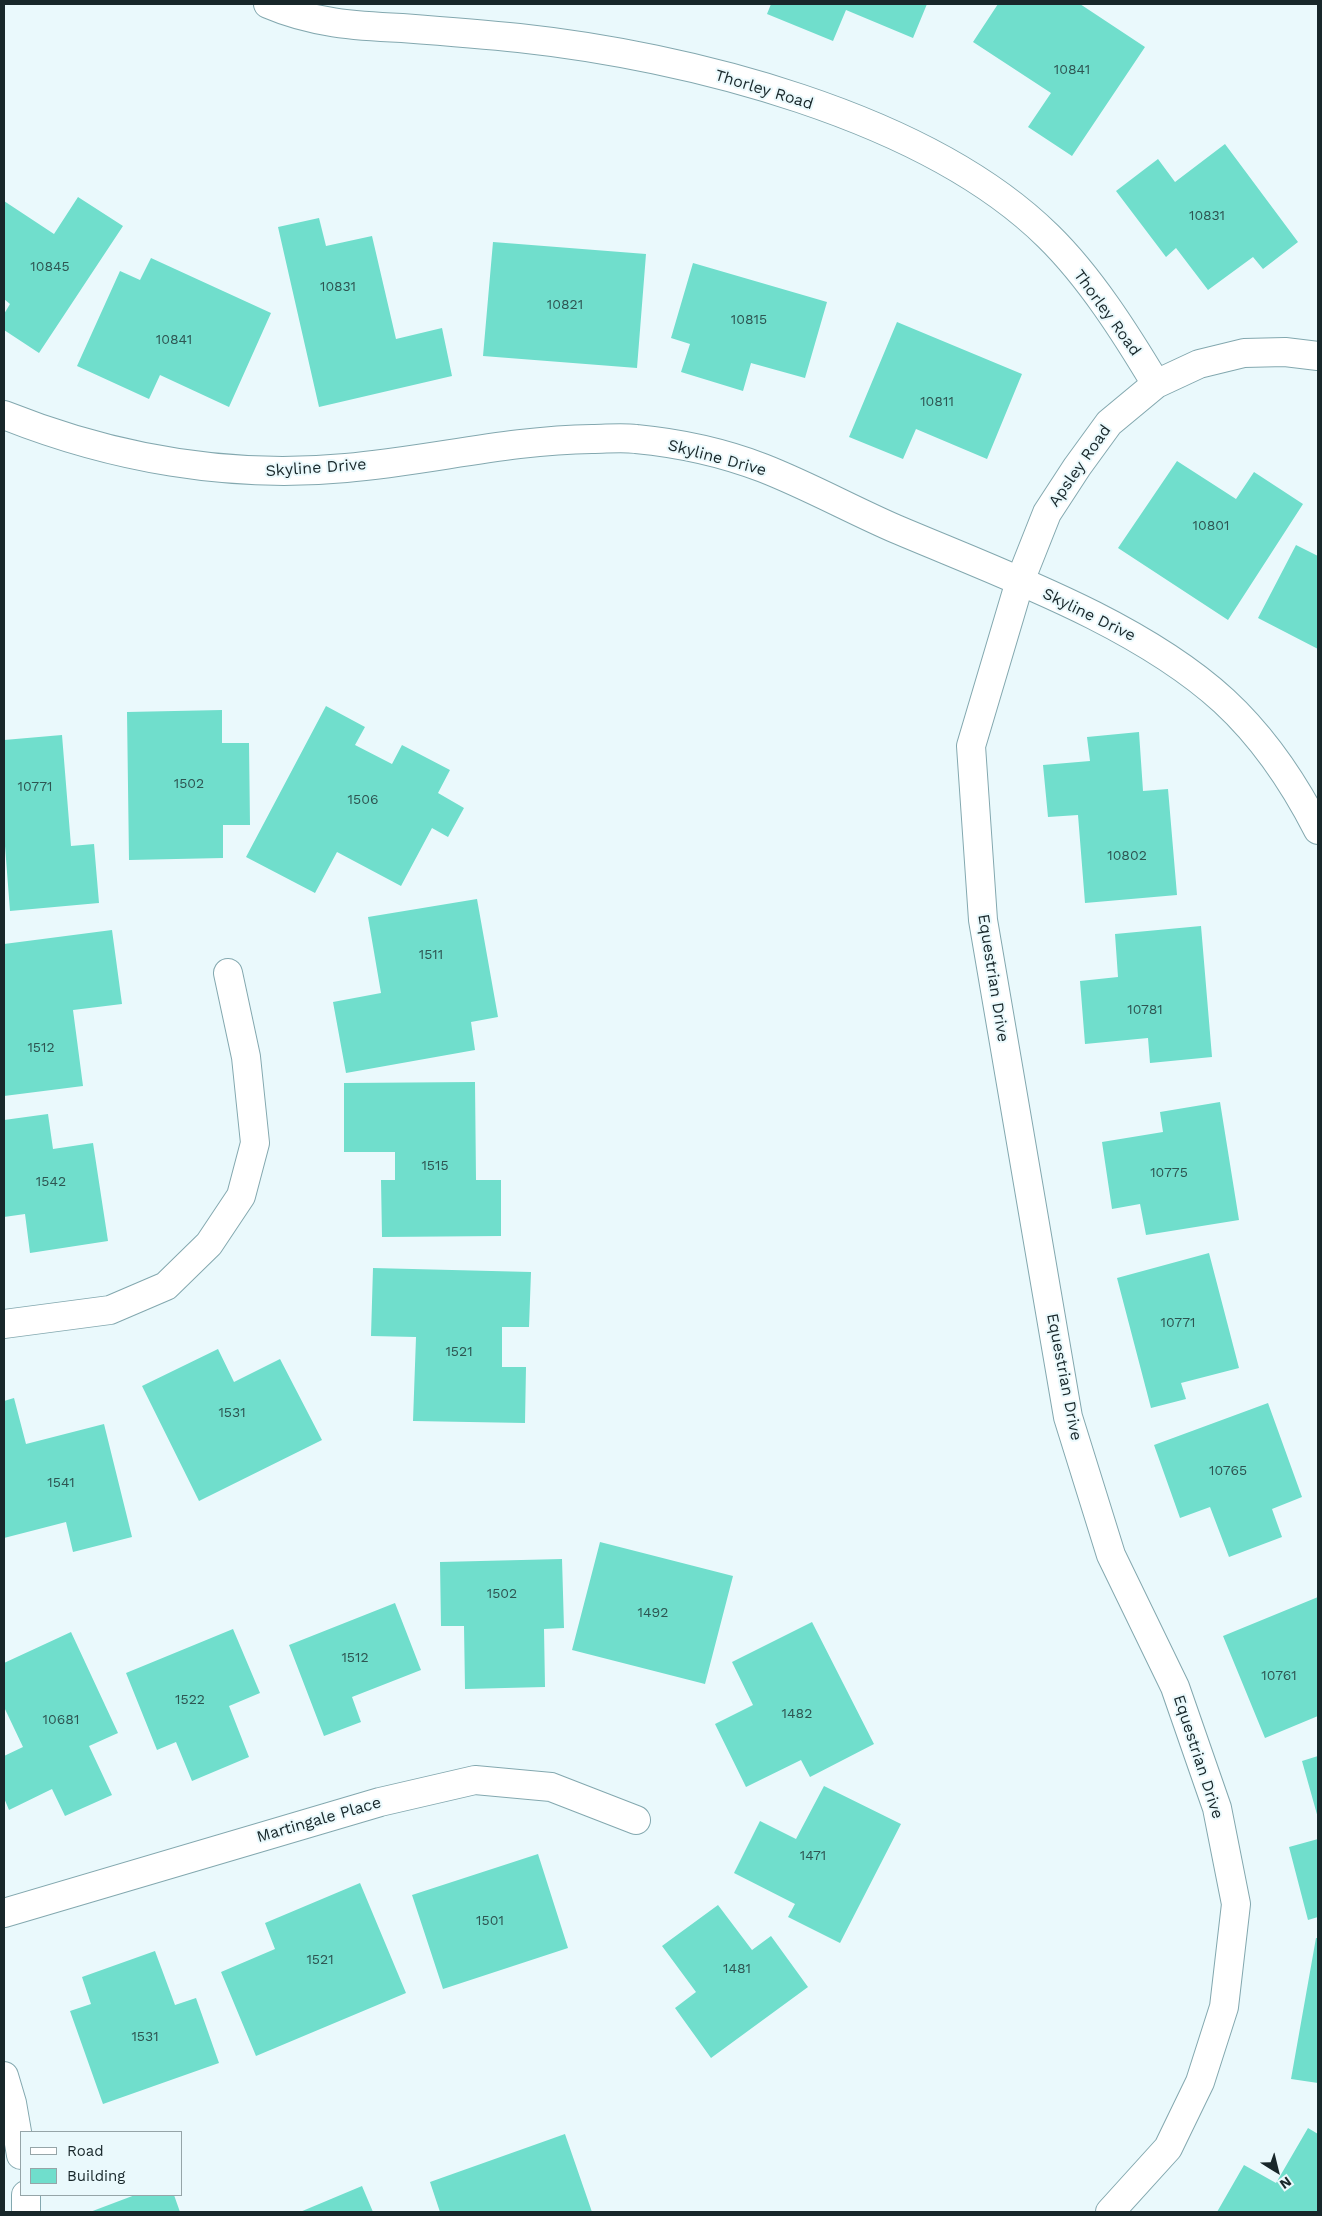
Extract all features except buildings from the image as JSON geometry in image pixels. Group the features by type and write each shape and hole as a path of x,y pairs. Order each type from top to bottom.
{"street":[{"name":"Thorley Road","path":"268,4 308,17 355,27 432,31 585,45 672,62 810,102 884,131 967,174 1015,207 1049,237 1084,279 1134,349 1156,384"},
{"name":"Apsley Road","path":"1020,581 1047,513 1077,467 1109,423 1156,384 1199,364 1244,353 1285,352 1318,356"},
{"name":"Skyline Drive","path":"4,415 96,448 184,464 252,472 348,468 556,440 634,438 695,449 762,468 883,523 1020,581 1138,639 1222,700 1260,739 1288,774 1318,830"},
{"name":"Equestrian Drive","path":"1020,581 971,746 983,920 1068,1417 1111,1555 1175,1687 1217,1808 1236,1904 1224,2007 1200,2082 1168,2148 1110,2212"},
{"path":"4,1324 110,1310 166,1286 208,1244 241,1196 255,1143 246,1057 228,973"},
{"name":"Martingale Place","path":"4,1913 380,1802 475,1780 551,1786 636,1820"},
{"path":"4,2076 12,2103 20,2150"},
{"path":"26,2196 26,2212"}]}
